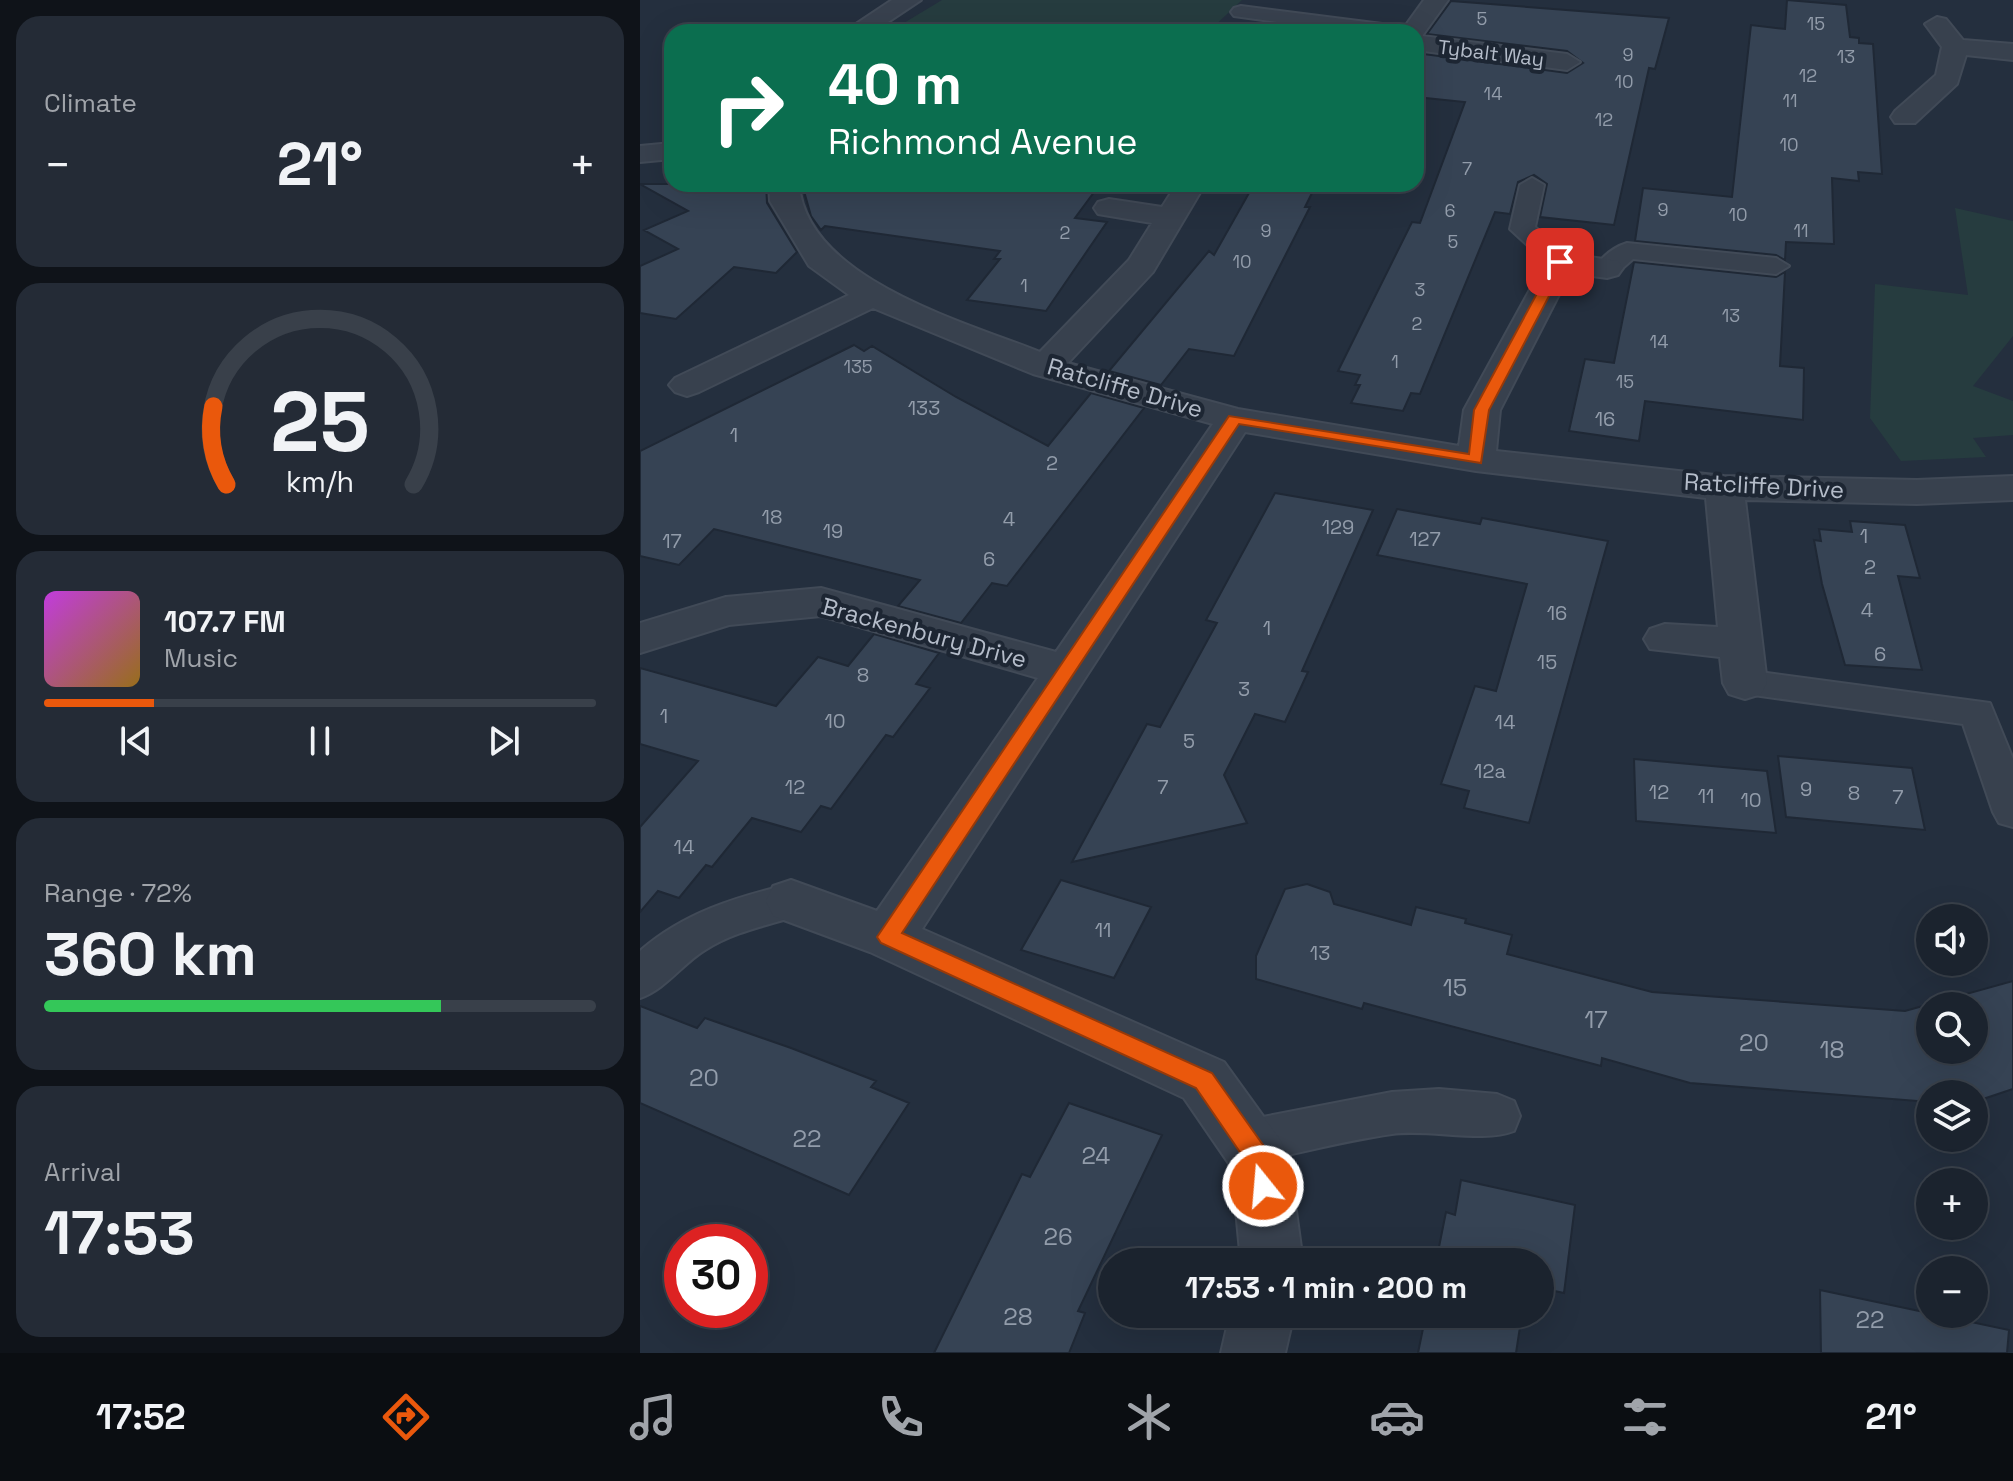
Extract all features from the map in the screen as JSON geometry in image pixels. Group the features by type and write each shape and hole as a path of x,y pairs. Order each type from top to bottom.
{"street":[{"path":"869,24 909,0"},
{"name":"Tybalt Way","path":"1419,24 1436,0"},
{"path":"1937,24 1955,47 2013,52"},
{"name":"Tybalt Way","path":"1424,44 1567,61"},
{"path":"1905,117 1948,78 1955,47"},
{"path":"640,154 664,152"},
{"name":"Ratcliffe Drive","path":"784,192 785,201 820,259 872,296 1045,367 1235,419 1476,460 1724,488 1917,492 2013,488"},
{"path":"1045,367 1142,265 1178,204 1109,208"},
{"path":"1476,460 1482,410 1560,262 1607,268"},
{"path":"687,385 872,296"},
{"path":"709,333 736,361"},
{"path":"888,937 1235,419"},
{"path":"1665,639 1743,663 1724,488"},
{"name":"Brackenbury Drive","path":"640,638 726,611 821,602 1068,671"},
{"path":"791,901 888,937 1204,1080 1260,1160 1270,1248"},
{"path":"1253,1353 1259,1328"}],"lane":[{"path":"1241,12 1335,24"},
{"path":"1532,185 1522,229 1560,262"},
{"path":"1607,268 1627,251 1776,266"},
{"path":"1743,663 1977,712 2013,812"},
{"path":"640,979 667,950 700,928 732,914 791,901"},
{"path":"1247,1142 1392,1113 1439,1110 1497,1116"}],"green space":[{"path":"942,0 1242,0 1216,24 902,24"},
{"path":"1955,208 2013,221 2013,336 1973,386 2013,401 2013,435 1973,438 1986,457 1901,461 1870,418 1875,284 1968,295"}],"building":[{"path":"1787,0 1846,5 1850,37 1859,38 1859,43 1873,44 1882,174 1858,172 1859,181 1832,178 1834,244 1786,242 1785,260 1776,255 1635,241 1643,188 1732,197 1751,25 1785,29"},
{"path":"1451,1 1669,18 1655,69 1649,68 1614,225 1540,217 1547,184 1534,175 1518,182 1510,214 1495,212 1420,394 1411,393 1403,411 1351,403 1360,385 1355,385 1360,375 1338,371 1412,222 1420,223 1465,102 1424,98 1424,54 1567,73 1583,63 1567,51 1427,34"},
{"path":"640,184 664,184 664,192 766,192 767,203 797,252 776,273 734,267 676,319 640,313 640,266 678,249 644,230 688,211"},
{"path":"804,192 1094,192 1075,218 1107,222 1046,311 967,300 1000,259 994,259 1000,251 825,226 821,230 811,216"},
{"path":"1312,192 1305,207 1310,207 1234,356 1189,349 1161,385 1109,371 1209,251 1214,255 1249,193"},
{"path":"1634,262 1776,277 1785,272 1780,366 1804,368 1803,420 1645,401 1639,441 1569,431 1585,359 1614,363"},
{"path":"854,345 864,351 872,346 956,397 1048,446 1091,393 1144,408 1007,586 992,583 961,623 898,606 920,580 714,529 679,565 640,556 640,451"},
{"path":"1275,493 1373,510 1302,671 1308,672 1285,722 1255,714 1224,775 1247,823 1072,862 1147,724 1160,727 1217,623 1206,620"},
{"path":"1397,509 1480,524 1482,518 1608,541 1529,823 1464,808 1469,791 1441,784 1475,686 1496,691 1527,584 1377,555"},
{"path":"1850,521 1905,525 1920,578 1898,576 1922,670 1845,665 1822,584 1814,540 1821,541 1819,529 1852,532"},
{"path":"874,634 939,653 916,684 930,688 893,737 886,735 831,809 821,806 801,832 752,818 712,867 706,865 679,898 658,891 640,912 640,827 698,761 640,744 640,668 776,706 818,657 848,666"},
{"path":"1778,756 1912,768 1925,830 1786,817"},
{"path":"1634,759 1767,771 1776,833 1636,821"},
{"path":"1061,880 1151,907 1114,978 1021,950"},
{"path":"1307,884 1330,892 1334,904 1411,925 1416,907 1466,919 1465,923 1512,935 1507,954 1652,992 1905,1011 1916,1008 1916,1064 1988,1064 1988,992 1973,992 2013,981 2013,1089 1988,1097 1988,1080 1916,1080 1916,1101 1690,1083 1602,1058 1601,1066 1364,1003 1362,1009 1256,979 1256,956 1285,889"},
{"path":"640,1006 697,1028 705,1018 791,1048 876,1081 871,1087 909,1103 849,1195 640,1103"},
{"path":"1069,1103 1162,1135 1108,1248 1098,1248 1098,1269 1078,1311 1085,1313 1069,1353 934,1353 1022,1174 1030,1177"},
{"path":"1461,1180 1575,1205 1564,1293 1554,1291 1554,1248 1439,1248 1446,1212 1455,1215"},
{"path":"1820,1290 1916,1310 1916,1328 1988,1328 1988,1326 2009,1330 2007,1353 1821,1353"},
{"path":"1423,1328 1520,1328 1516,1353 1418,1353"}],"route":[{"path":"1263,1186 1260,1160 1204,1080 888,937 1235,419 1476,460 1482,410 1560,262"}]}
